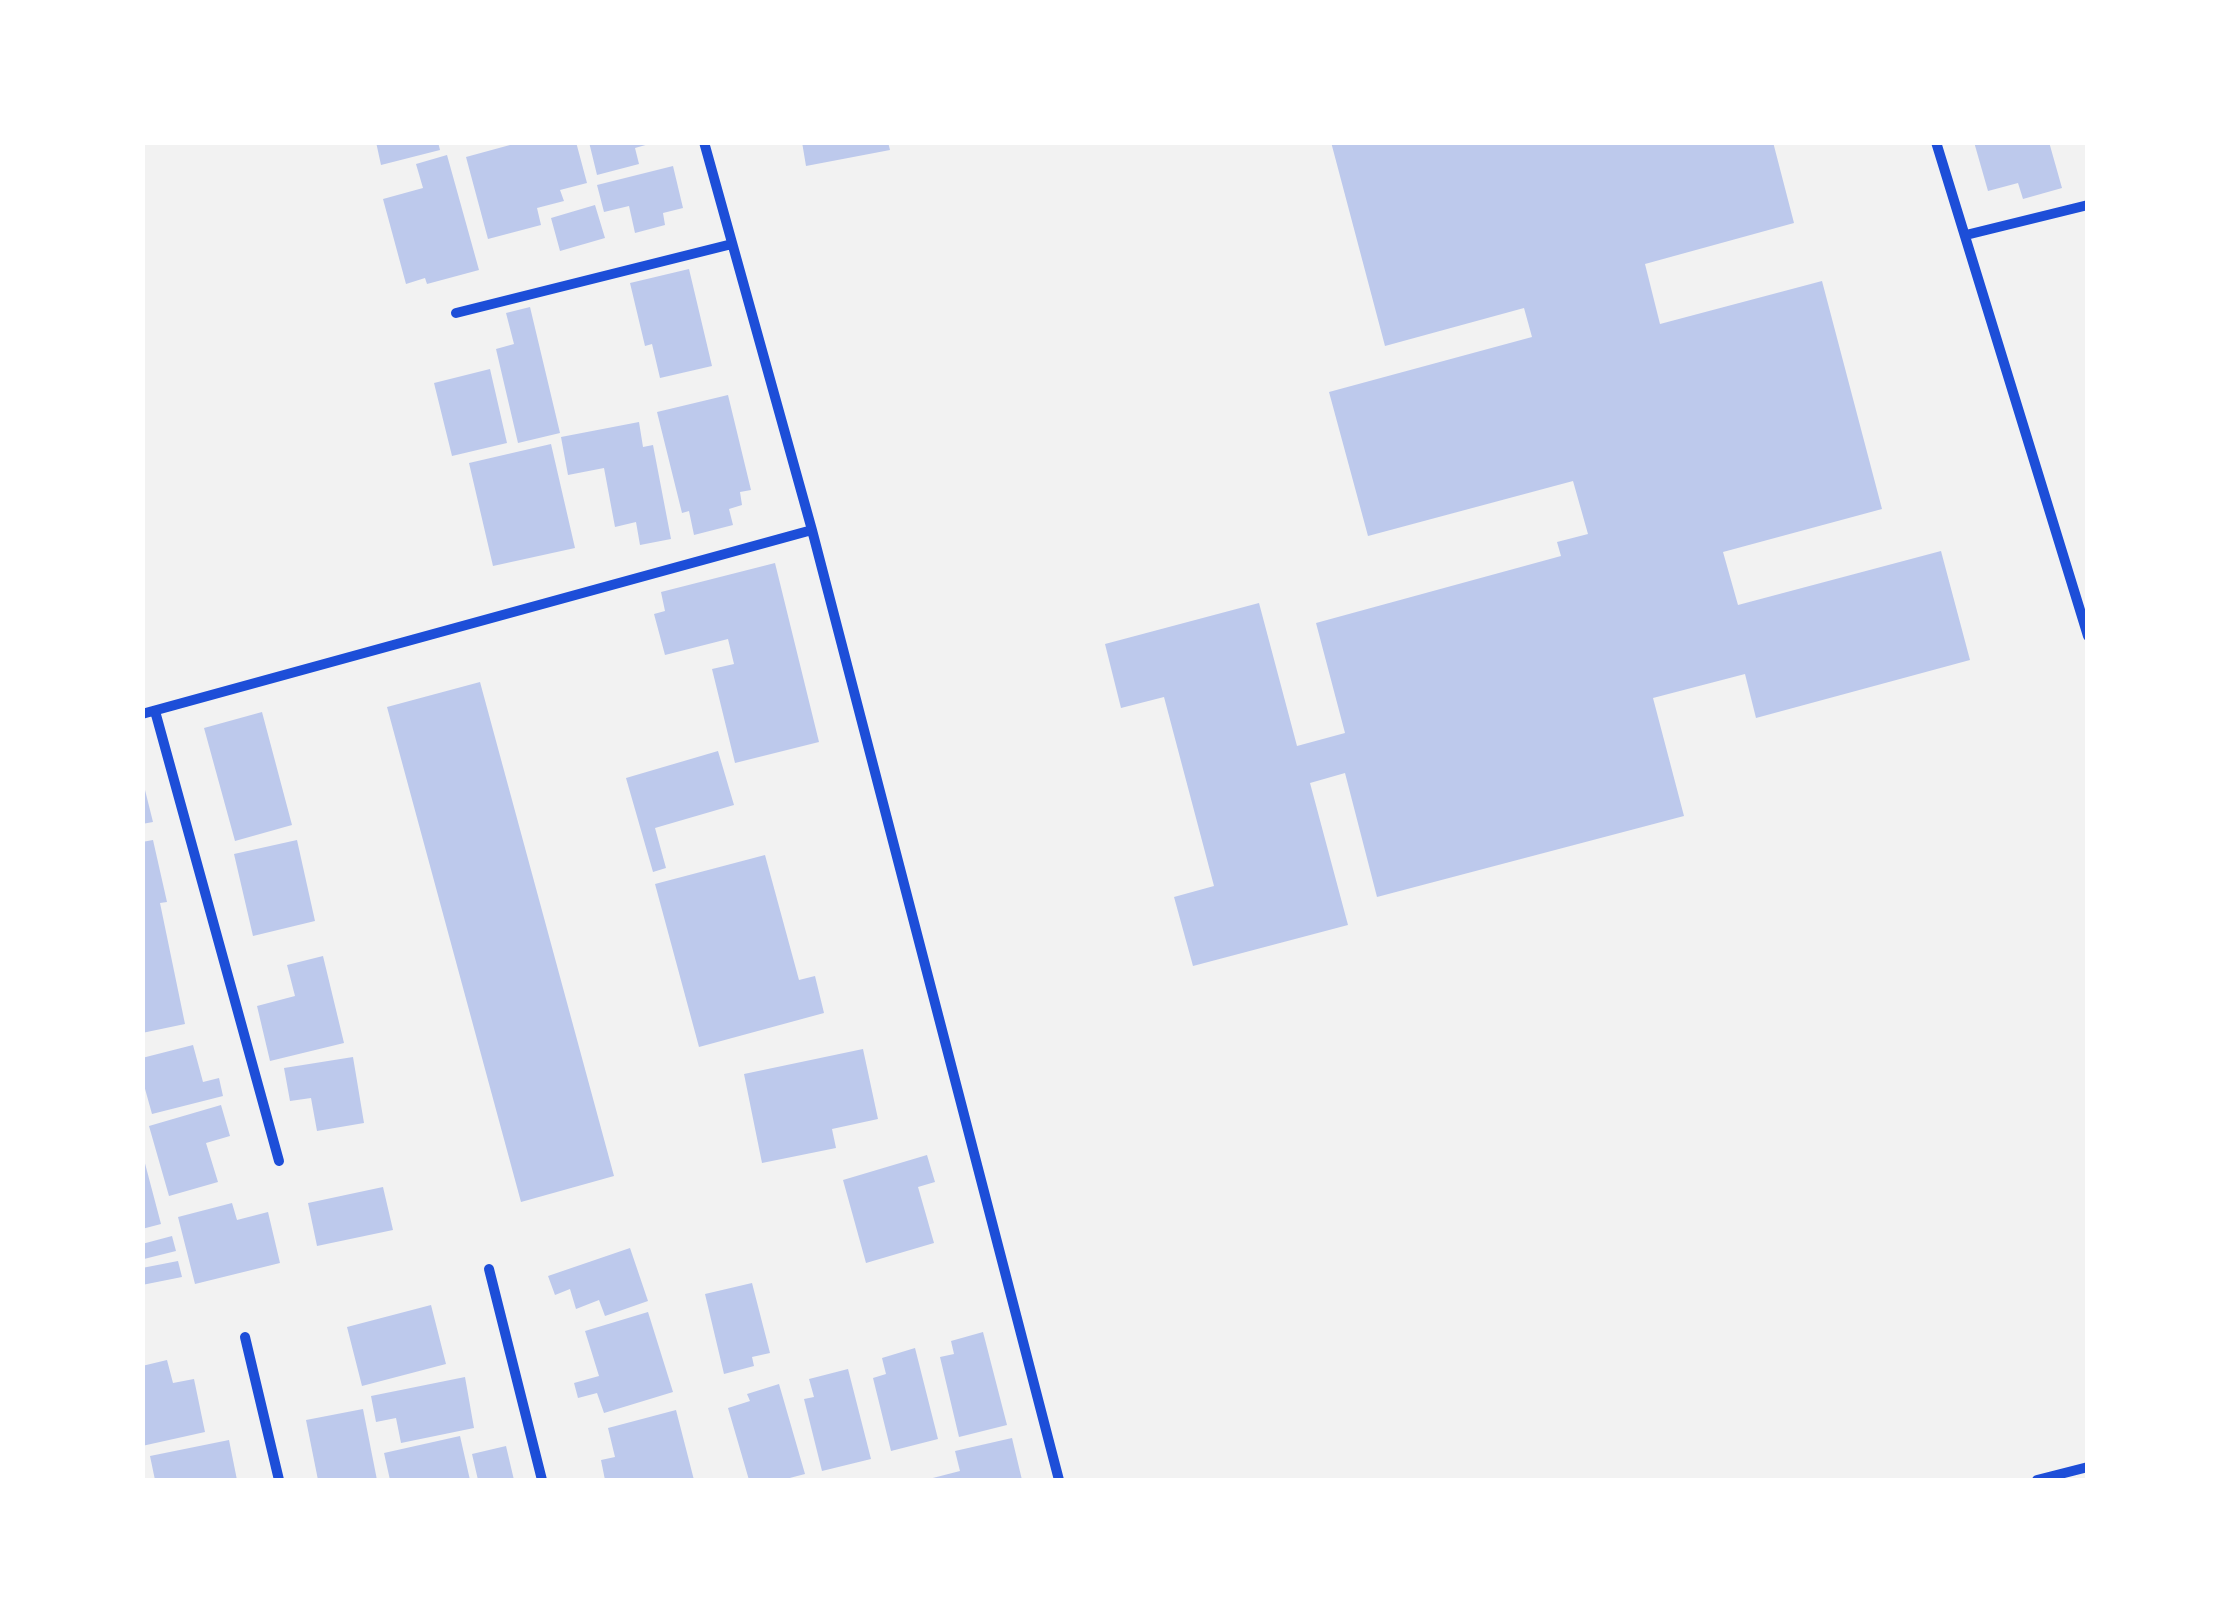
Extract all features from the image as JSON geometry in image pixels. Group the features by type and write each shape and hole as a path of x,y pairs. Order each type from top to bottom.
{"street":[{"path":"704,142 812,530 1059,1480"},
{"path":"1936,142 2088,636"},
{"path":"1966,235 2088,205"},
{"path":"456,313 732,244"},
{"path":"142,714 812,530"},
{"path":"155,711 279,1161"},
{"path":"489,1268 542,1480"},
{"path":"245,1337 280,1480"},
{"path":"2036,1480 2088,1467"}],"building":[{"path":"376,142 438,142 440,150 381,165"},
{"path":"521,142 576,142 587,183 560,190 564,201 537,208 541,225 488,239 466,157"},
{"path":"589,142 649,144 635,148 639,164 597,175"},
{"path":"802,142 888,142 890,150 806,166"},
{"path":"1331,142 1773,142 1794,223 1645,264 1660,324 1822,281 1882,509 1723,552 1738,605 1941,551 1970,660 1756,718 1745,674 1653,698 1684,816 1377,897 1345,773 1310,783 1348,925 1193,966 1174,897 1214,886 1164,697 1121,708 1105,644 1259,603 1297,746 1345,733 1316,623 1561,556 1557,542 1588,534 1573,481 1368,536 1329,392 1532,337 1524,308 1385,346"},
{"path":"1974,142 2049,142 2062,188 2023,199 2018,183 1988,191"},
{"path":"447,155 479,270 427,284 425,278 406,284 383,199 423,188 416,164"},
{"path":"673,166 683,208 663,213 665,225 635,233 629,206 604,212 597,185"},
{"path":"595,205 605,238 560,251 551,218"},
{"path":"689,269 712,366 660,378 652,344 645,346 630,283"},
{"path":"530,307 560,433 518,443 496,349 514,344 506,313"},
{"path":"490,369 507,443 452,456 434,383"},
{"path":"728,395 751,490 740,492 742,505 729,509 733,525 694,535 689,511 682,513 657,412"},
{"path":"639,422 643,447 653,445 671,539 640,545 636,522 615,527 604,468 568,475 561,437"},
{"path":"551,444 575,548 493,566 469,463"},
{"path":"775,563 819,742 735,763 712,669 734,664 728,639 665,655 654,614 665,611 661,592"},
{"path":"480,682 614,1176 521,1202 387,707"},
{"path":"262,712 292,825 235,841 204,728"},
{"path":"718,751 734,805 655,828 666,868 653,872 626,778"},
{"path":"142,787 153,822 142,824"},
{"path":"153,840 167,902 160,903 185,1024 142,1033 142,842"},
{"path":"297,840 315,921 253,936 234,854"},
{"path":"765,855 799,980 815,976 824,1013 699,1047 655,884"},
{"path":"323,956 344,1043 270,1061 257,1006 295,996 287,965"},
{"path":"193,1045 203,1082 219,1078 223,1096 152,1114 142,1078 142,1058"},
{"path":"863,1049 878,1119 832,1129 836,1148 762,1163 744,1074"},
{"path":"353,1057 364,1123 317,1131 311,1098 290,1101 284,1068"},
{"path":"221,1105 230,1136 206,1143 218,1182 169,1196 149,1126"},
{"path":"142,1152 161,1224 142,1229"},
{"path":"927,1155 935,1182 918,1187 934,1243 866,1263 843,1180"},
{"path":"383,1187 393,1230 317,1246 308,1203"},
{"path":"232,1203 237,1220 268,1212 280,1263 195,1284 178,1217"},
{"path":"172,1236 176,1251 144,1259 142,1244"},
{"path":"630,1248 648,1301 605,1316 599,1300 576,1309 570,1289 555,1295 548,1276"},
{"path":"178,1261 182,1277 142,1285 142,1268"},
{"path":"752,1283 770,1353 752,1357 754,1366 724,1374 705,1294"},
{"path":"431,1305 446,1364 362,1386 347,1327"},
{"path":"648,1312 673,1392 604,1413 597,1393 578,1398 574,1383 599,1376 585,1331"},
{"path":"983,1332 1007,1425 959,1437 940,1357 954,1354 951,1341"},
{"path":"915,1348 938,1439 891,1451 873,1378 886,1374 882,1358"},
{"path":"167,1360 173,1383 194,1379 205,1432 142,1446 142,1366"},
{"path":"848,1369 871,1459 822,1471 804,1399 814,1397 809,1379"},
{"path":"465,1377 474,1428 401,1443 396,1418 376,1422 371,1396"},
{"path":"779,1384 805,1474 782,1480 749,1480 728,1408 750,1401 747,1394"},
{"path":"363,1409 377,1480 318,1480 306,1420"},
{"path":"676,1410 694,1480 605,1480 601,1460 615,1457 608,1428"},
{"path":"460,1436 470,1480 390,1480 384,1453"},
{"path":"1012,1438 1022,1480 925,1480 960,1471 955,1451"},
{"path":"229,1440 237,1480 155,1480 150,1456"},
{"path":"506,1446 514,1480 478,1480 472,1454"}]}
